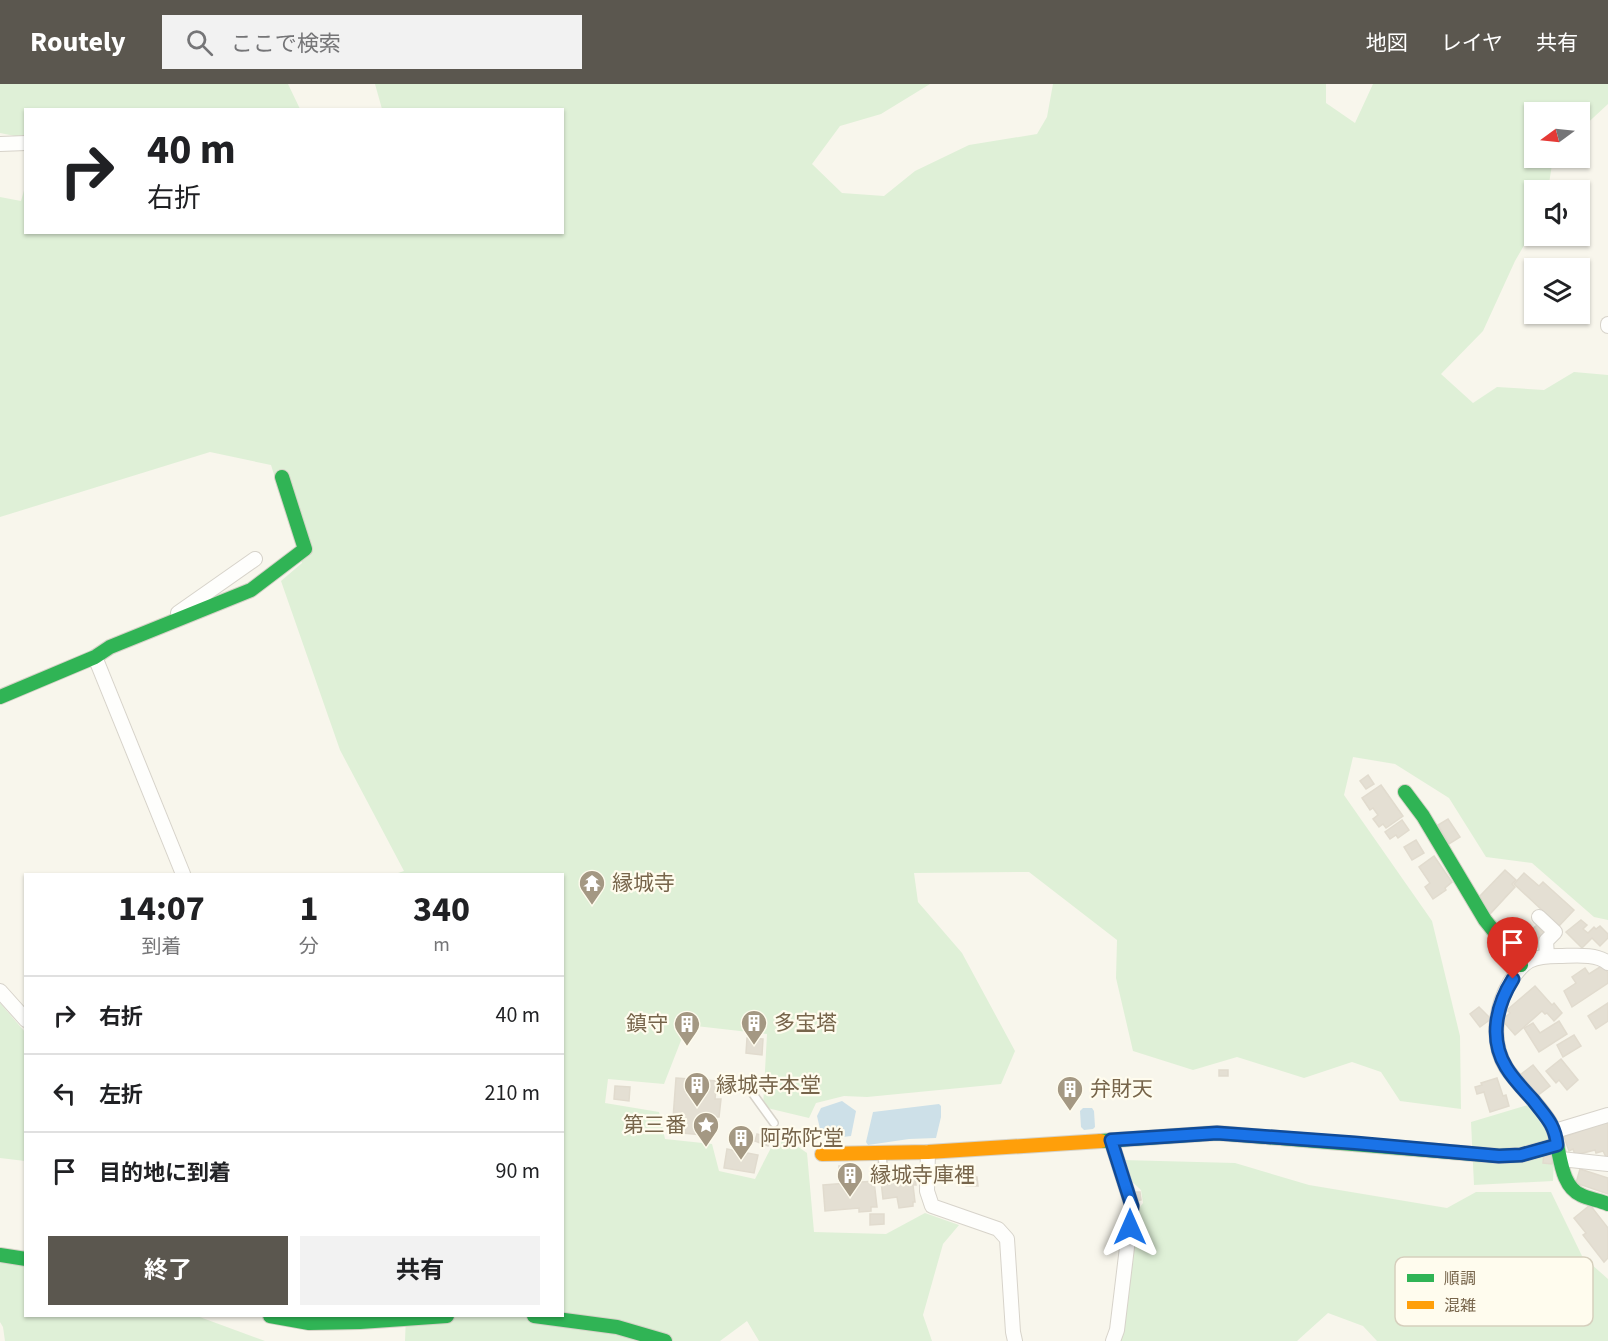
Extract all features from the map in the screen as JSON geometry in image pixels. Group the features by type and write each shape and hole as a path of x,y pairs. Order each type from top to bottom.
{"street":[{"path":"0,144 24,143"},
{"path":"0,697 95,657 110,647 251,590 305,549 282,477"},
{"path":"177,621 177,614 255,559"},
{"path":"95,657 183,873"},
{"path":"1405,792 1423,816 1485,920 1521,965"},
{"path":"1539,916 1555,932 1546,941 1546,956"},
{"path":"1608,963 1586,956 1546,956 1521,965 1504,992 1497,1015 1496,1036 1500,1054 1507,1068 1556,1138 1564,1176 1571,1188 1578,1194 1608,1204"},
{"path":"0,991 24,1018"},
{"path":"822,1154 928,1152 1217,1133 1499,1156 1521,1155 1608,1115"},
{"path":"1111,1140 1132,1206 1117,1330 1113,1341"},
{"path":"928,1152 927,1191 932,1206 998,1229 1007,1239 1013,1332 1016,1341"},
{"path":"1561,1159 1608,1164"},
{"path":"0,1255 24,1259"},
{"path":"276,1317 309,1323 432,1317"},
{"path":"541,1317 608,1326 665,1341"}],"lane":[{"path":"753,1094 774,1123"},
{"path":"882,1154 884,1176"}],"green space":[{"path":"0,84 288,84 300,108 24,108 24,138 0,133"},
{"path":"375,84 930,84 881,114 840,126 812,164 842,193 884,196 915,171 969,145 1037,134 1047,117 1053,84 1326,84 1326,103 1355,123 1373,84 1608,84 1608,104 1590,121 1590,102 1524,102 1524,168 1551,168 1550,180 1524,180 1524,245 1483,331 1441,374 1473,403 1497,387 1544,390 1574,372 1608,375 1608,920 1594,917 1532,863 1486,857 1449,798 1395,764 1353,757 1344,795 1432,921 1460,1036 1461,1109 1400,1101 1381,1072 1352,1062 1304,1078 1237,1057 1193,1070 1133,1051 1116,978 1117,940 1029,872 914,873 918,902 962,953 1015,1051 1001,1084 867,1097 844,1096 816,1103 809,1118 763,1107 767,1034 687,1025 664,1084 608,1079 605,1103 659,1112 665,1139 712,1144 719,1171 755,1179 775,1140 784,1137 807,1153 814,1232 886,1234 925,1213 959,1225 943,1244 923,1315 932,1341 759,1341 747,1321 720,1341 405,1341 406,1317 564,1317 564,873 398,873 404,871 340,750 281,581 302,563 271,465 210,452 0,517 0,197 21,201 24,190 24,234 564,234 564,108 382,108"},
{"path":"0,1003 24,1031 24,1161 0,1158"},
{"path":"1528,1105 1551,1140 1554,1156 1553,1181 1474,1185 1471,1122"},
{"path":"1122,1160 1235,1163 1309,1185 1447,1208 1476,1192 1551,1192 1583,1257 1395,1257 1395,1326 1593,1326 1593,1266 1608,1279 1608,1341 1377,1341 1363,1326 1328,1313 1297,1341 1120,1341 1137,1211 1143,1203 1141,1190 1129,1179"},
{"path":"0,1261 24,1265 24,1317 200,1317 265,1341 5,1341 0,1322"}],"shaded area":[{"path":"842,1101 856,1111 851,1136 821,1133 817,1116 821,1108"},
{"path":"939,1104 941,1117 936,1138 868,1145 866,1142 873,1112"},
{"path":"1083,1108 1092,1108 1094,1111 1095,1127 1093,1129 1084,1130 1081,1127 1080,1111"}],"building":[{"path":"1368,775 1374,784 1366,789 1360,781"},
{"path":"1381,785 1403,816 1386,828 1383,824 1379,827 1373,819 1378,815 1373,808 1370,810 1362,798"},
{"path":"1448,819 1460,837 1449,844 1438,825"},
{"path":"1402,820 1409,830 1398,838 1396,835 1390,839 1385,832"},
{"path":"1416,840 1424,853 1412,860 1404,847"},
{"path":"1434,856 1452,882 1445,888 1446,890 1433,899 1425,887 1430,883 1419,867"},
{"path":"1505,870 1516,880 1512,884 1515,887 1490,914 1478,898"},
{"path":"1524,873 1539,886 1543,882 1574,910 1559,926 1514,884"},
{"path":"1581,920 1587,925 1583,929 1588,933 1594,927 1596,929 1600,926 1608,934 1608,938 1600,946 1592,938 1582,948 1566,932"},
{"path":"1537,925 1545,935 1523,955 1514,945"},
{"path":"1603,965 1608,973 1608,983 1572,1007 1564,991 1576,983 1572,977 1585,968 1589,974"},
{"path":"1535,986 1562,1013 1554,1021 1542,1011 1515,1035 1502,1020 1510,1013 1507,1010"},
{"path":"1608,1003 1608,1021 1596,1029 1588,1016"},
{"path":"1479,1007 1491,1019 1480,1027 1470,1014"},
{"path":"1559,1021 1567,1034 1539,1052 1524,1028 1533,1023 1540,1033"},
{"path":"1574,1035 1581,1046 1563,1057 1557,1045"},
{"name":"多宝塔","path":"747,1038 763,1039 762,1055 746,1053"},
{"path":"1561,1059 1578,1080 1567,1090 1559,1080 1556,1083 1546,1071"},
{"path":"1533,1065 1550,1086 1537,1096 1520,1075"},
{"path":"1219,1070 1228,1070 1228,1076 1219,1076"},
{"name":"縁城寺本堂","path":"676,1078 717,1081 715,1099 721,1099 719,1117 715,1117 713,1136 672,1132"},
{"path":"1497,1078 1509,1106 1490,1112 1484,1092 1477,1094 1475,1087"},
{"path":"615,1086 630,1087 629,1101 614,1099"},
{"path":"1608,1121 1608,1156 1606,1157 1603,1151 1596,1153 1595,1150 1575,1155 1573,1149 1569,1151 1564,1137"},
{"path":"757,1134 770,1138 768,1146 755,1141"},
{"name":"阿弥陀堂","path":"727,1149 758,1155 754,1173 724,1168"},
{"path":"1544,1152 1553,1153 1552,1164 1543,1163"},
{"path":"839,1166 847,1166 847,1171 839,1171"},
{"path":"1580,1169 1608,1178 1608,1194 1576,1183"},
{"path":"914,1170 916,1185 913,1185 915,1202 913,1206 899,1208 897,1197 883,1199 881,1181 890,1180 889,1173"},
{"path":"975,1172 978,1186 966,1186 965,1176"},
{"name":"縁城寺庫裡","path":"874,1181 877,1207 871,1207 871,1211 859,1212 859,1208 825,1211 823,1185"},
{"path":"1135,1192 1140,1192 1141,1200 1136,1201"},
{"path":"1590,1205 1608,1228 1608,1258 1604,1262 1583,1235 1586,1233 1574,1218"},
{"path":"870,1214 884,1214 884,1224 870,1225"}],"traffic: fast":[{"path":"0,697 95,657 110,647 251,590 305,549 282,477"},
{"path":"1405,792 1423,816 1485,920 1521,965"},
{"path":"1101,1141 1217,1133 1499,1156 1521,1155 1557,1145 1570,1186 1581,1195 1608,1204"},
{"path":"0,1255 24,1259"},
{"path":"276,1317 309,1323 432,1317"},
{"path":"542,1317 617,1327 665,1341"}],"traffic: slow":[{"path":"822,1154 928,1152 1101,1141"}],"place":[{"name":"縁城寺","path":"592,906"},
{"name":"多宝塔","path":"754,1046"},
{"name":"鎮守","path":"687,1047"},
{"name":"縁城寺本堂","path":"697,1108"},
{"name":"弁財天","path":"1070,1112"},
{"name":"第三番","path":"706,1148"},
{"name":"阿弥陀堂","path":"741,1161"},
{"name":"縁城寺庫裡","path":"850,1198"}],"route":[{"path":"1130,1227 1132,1206 1111,1140 1217,1133 1499,1156 1521,1155 1557,1145 1555,1131 1507,1068 1500,1054 1496,1036 1497,1015 1504,992 1513,979"}]}
